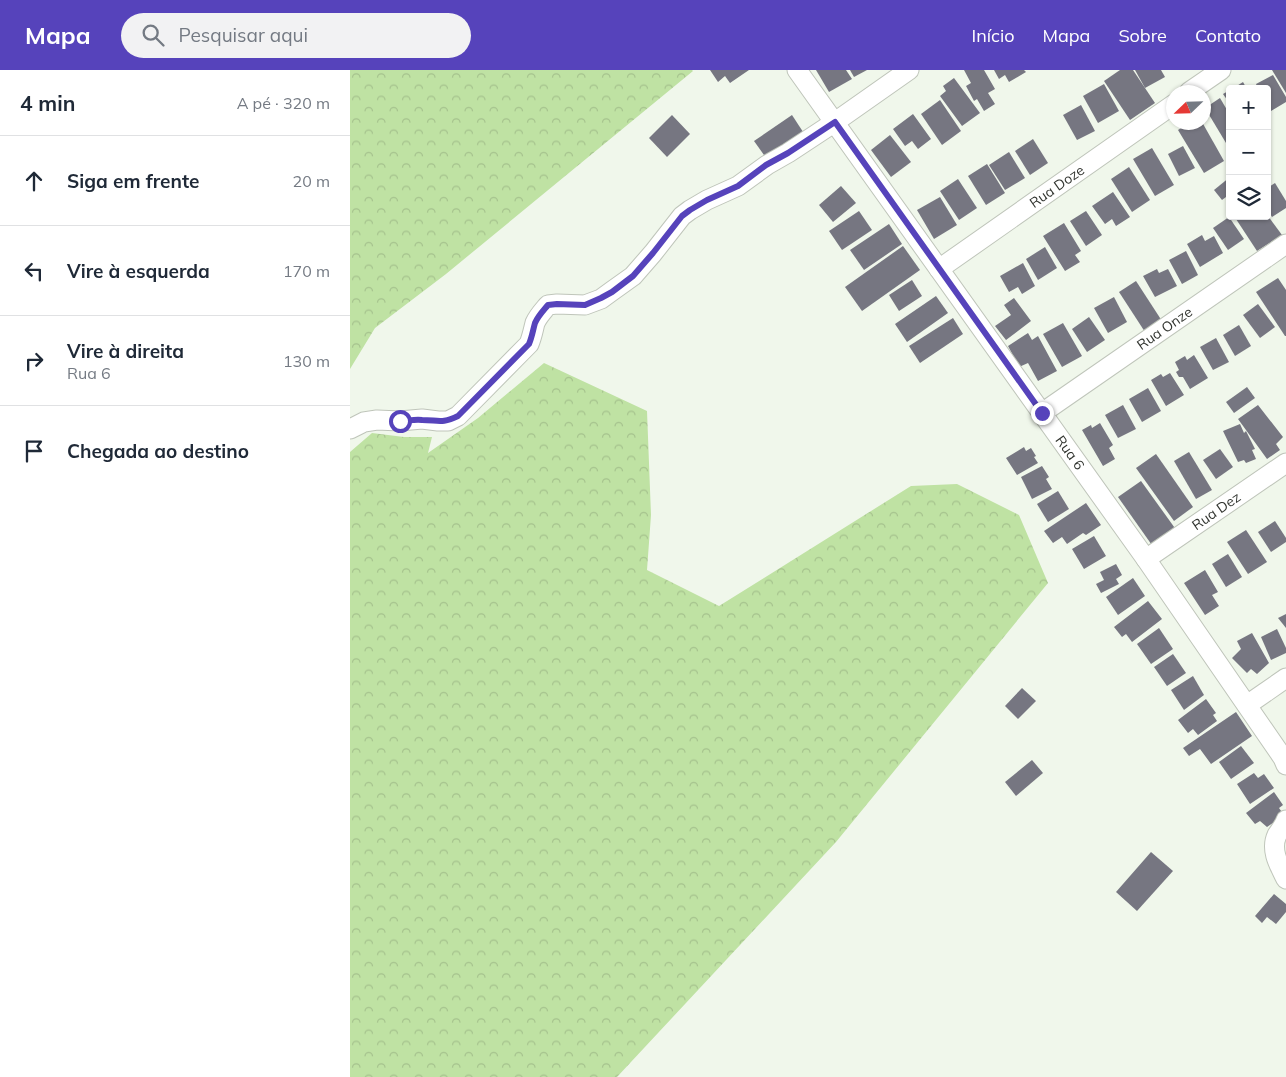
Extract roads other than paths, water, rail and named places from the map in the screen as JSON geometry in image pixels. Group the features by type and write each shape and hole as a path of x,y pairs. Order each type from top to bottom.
{"street":[{"name":"Rua 6","path":"797,70 1146,559 1248,705 1286,765"},
{"path":"350,428 364,422 377,420 438,422 448,421 458,416 529,344 533,337 538,316 548,305 585,305 612,292 633,276 682,216 690,210 738,186 766,165 835,122 909,70"},
{"path":"1199,85 1221,70"},
{"name":"Rua Doze","path":"939,269 1166,110"},
{"name":"Rua Onze","path":"1042,413 1286,244"},
{"name":"Rua Dez","path":"1146,559 1286,463"},
{"path":"1248,705 1286,678"},
{"path":"1286,820 1274,846 1276,859 1286,879"}]}
